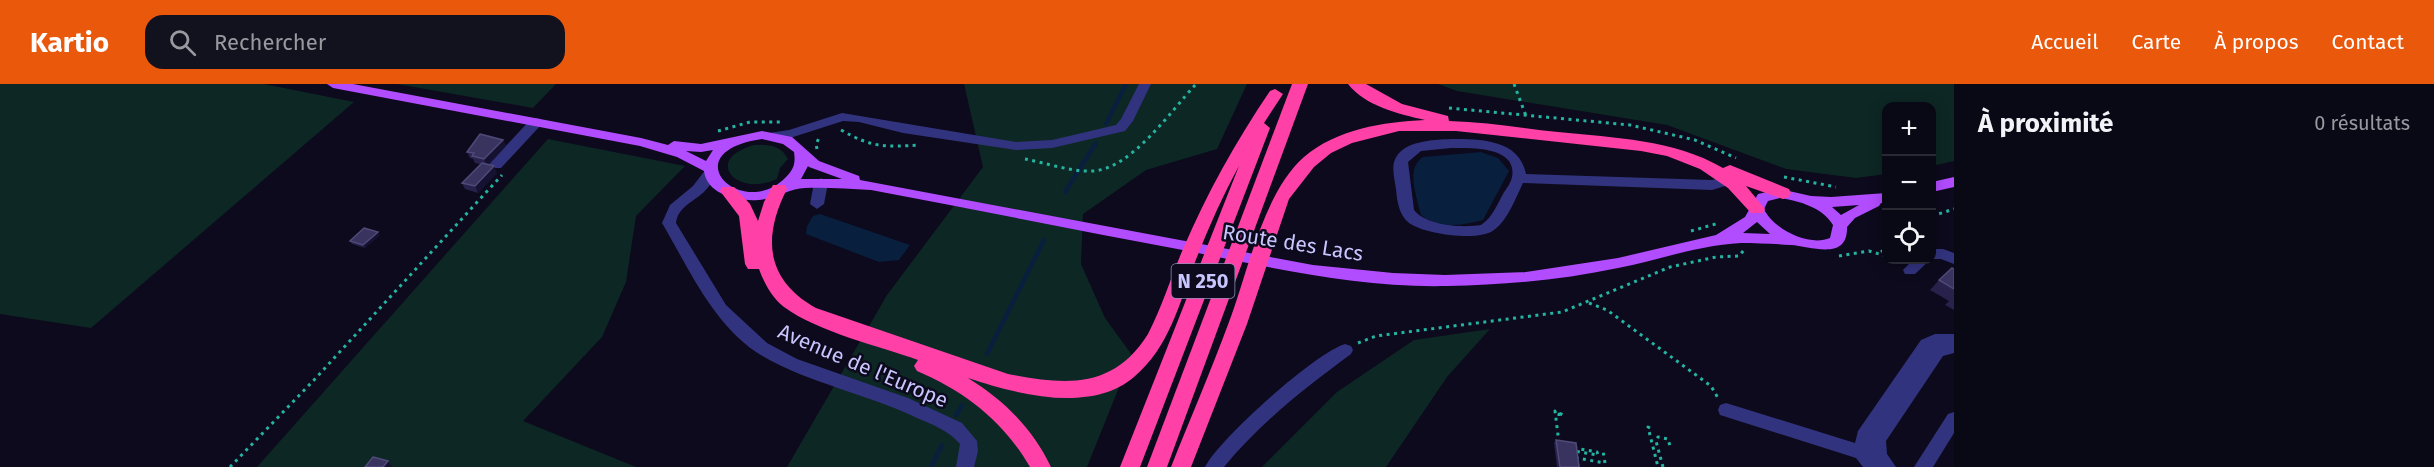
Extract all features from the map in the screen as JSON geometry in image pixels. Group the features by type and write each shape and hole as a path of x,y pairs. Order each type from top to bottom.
{"highway":[{"path":"1157,467 1300,84"},
{"path":"1356,84 1383,102 1429,116 1659,142 1697,154 1750,181 1783,193"},
{"path":"782,188 773,199 766,221 763,245 766,259 778,288 789,300 809,313 1002,380 1055,390 1095,386 1128,372 1148,350 1204,218 1248,133 1277,89"},
{"name":"N 250","path":"1130,467 1277,89"},
{"path":"1181,467 1238,324 1281,199 1306,163 1346,139 1398,127 1445,127 1660,149 1695,160 1730,180 1757,209"},
{"path":"727,190 745,207 749,216 754,263 765,290 774,303 802,321 908,359 965,384 985,398 1021,432 1041,467"}],"main road":[{"path":"333,84 641,142 701,148 762,135 774,136 795,145 802,153 801,171 782,188 756,195 727,190 714,180 712,171 717,154 736,141"},
{"path":"641,142 682,154 712,171"},
{"name":"Route des Lacs","path":"802,153 814,164 871,185"},
{"path":"1936,186 1954,182"},
{"name":"Route des Lacs","path":"782,188 804,183 871,185 1291,266 1393,279 1496,280 1554,274 1618,263 1711,241 1732,233 1755,215 1758,202 1763,197 1783,193 1831,202 1882,199"},
{"name":"Route des Lacs","path":"1711,241 1742,238 1829,244 1836,240 1840,234 1839,226 1828,211 1806,199"},
{"name":"Route des Lacs","path":"1839,226 1850,215 1882,199"},
{"name":"Route des Lacs","path":"1757,209 1767,226 1791,240"}],"street":[{"path":"774,136 818,125 837,117 847,117 903,129 1005,144 1052,144 1120,128 1127,121 1145,84"},
{"path":"501,168 536,122"},
{"path":"802,153 805,138 818,125"},
{"path":"1464,143 1490,145 1508,153 1519,167 1519,178 1490,226 1475,231 1430,227 1412,220 1405,208 1401,162 1407,153 1418,147 1464,143"},
{"name":"Avenue de l'Europe","path":"712,171 694,193 672,211 669,223 722,309 734,324 761,347 792,363 902,403 956,428 968,441 969,451 965,467"},
{"path":"1519,178 1712,185 1730,180"},
{"path":"818,204 821,183"},
{"path":"694,193 727,190"},
{"path":"1936,254 1943,254 1954,259"},
{"path":"1910,270 1918,264"},
{"path":"1863,453 1864,436 1927,344 1935,340 1954,340"},
{"path":"1887,467 1879,457 1878,440 1937,352 1943,348 1954,347"},
{"path":"1214,467 1233,444 1287,392 1345,350"},
{"path":"1726,410 1863,453 1874,467"},
{"path":"1923,467 1954,419"}],"path":[{"path":"1067,165 1091,171 1107,169 1128,157 1196,84"},
{"path":"1514,84 1526,116"},
{"path":"701,148 713,133 736,124 768,121 790,123"},
{"path":"818,125 827,129 816,144 818,152"},
{"path":"230,467 314,380 501,168"},
{"path":"1936,215 1954,209"},
{"path":"1345,350 1376,336 1562,312 1670,267 1716,257 1739,256 1747,247"},
{"path":"1588,302 1606,310 1711,386 1726,410"},
{"path":"1559,416 1563,413 1555,411 1559,444"},
{"path":"1650,428 1648,427 1658,467"},
{"path":"1663,467 1656,441 1658,437 1668,439 1670,446"},
{"path":"1574,450 1597,452 1598,456 1574,450"},
{"path":"1578,467 1577,458 1605,463 1603,451"}],"green space":[{"path":"0,84 264,84 354,102 91,328 0,314"},
{"path":"397,84 556,84 533,108"},
{"path":"964,84 1247,84 1217,149 1146,170 1083,214 1081,264 1105,318 1132,355 1087,467 787,467 887,295 983,167"},
{"path":"1438,84 1954,84 1954,161 1936,165 1936,102 1882,102 1882,175 1856,178 1786,169 1667,125 1457,91"},
{"path":"548,139 685,166 636,216 626,282 602,337 523,421 636,467 257,467"},
{"path":"754,145 774,146 785,154 788,159 780,168 777,179 762,184 749,184 738,180 731,174 728,167 730,159 739,151"},
{"path":"1490,329 1447,377 1386,467 1262,467 1337,392 1414,340"}],"water":[{"path":"1481,152 1498,158 1509,171 1483,220 1450,225 1435,223 1421,215 1413,175 1418,162 1423,157"},
{"path":"820,214 910,245 899,260 879,262 806,234 807,226 813,216"}],"building":[{"path":"480,134 503,140 484,159 467,152"},
{"path":"482,163 494,166 475,186 462,183"},
{"path":"364,228 378,232 363,245 350,241"},
{"path":"1952,268 1954,269 1954,289 1939,280"},
{"path":"1556,440 1576,443 1579,467 1560,467"},
{"path":"373,457 388,461 383,467 365,467"}],"waterway":[{"path":"1106,124 1126,84"},
{"path":"1065,192 1096,143"},
{"path":"987,354 1044,240"},
{"path":"956,415 962,405"},
{"path":"931,467 942,445"}]}
